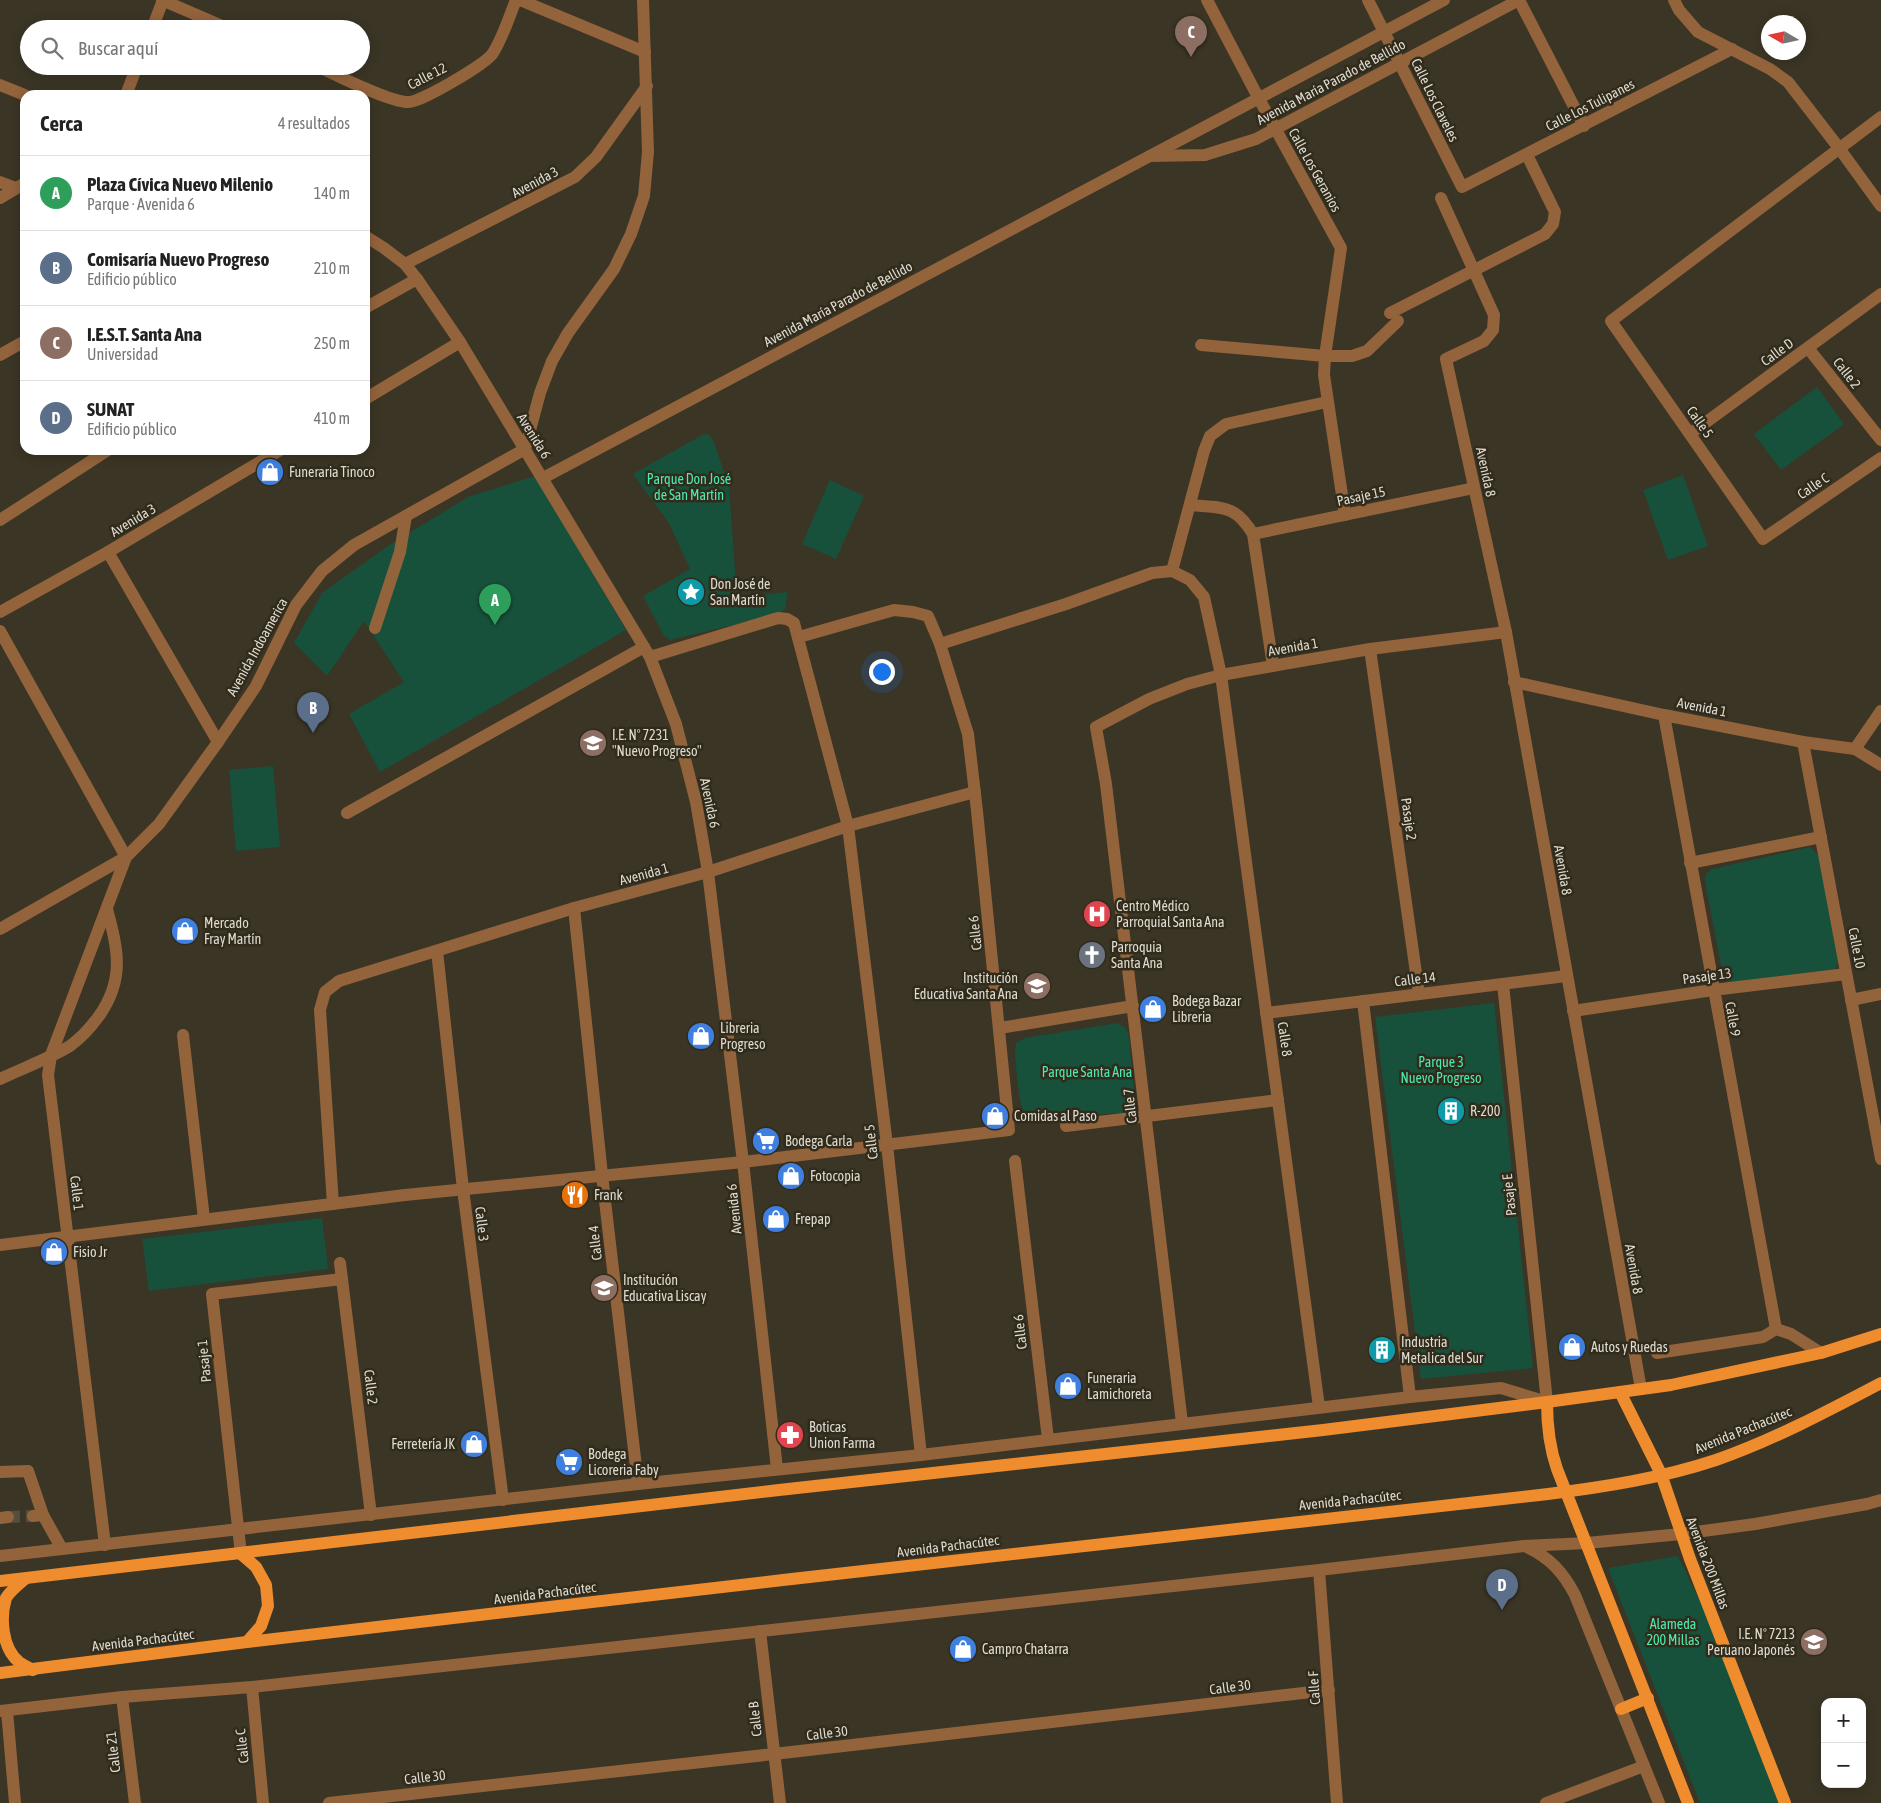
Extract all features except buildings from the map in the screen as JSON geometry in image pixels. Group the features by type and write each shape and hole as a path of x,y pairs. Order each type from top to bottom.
{"main road":[{"path":"0,1582 779,1490 1324,1430 1547,1402 1671,1385 1821,1353 1881,1334"},
{"name":"Avenida Pachacútec","path":"0,1673 247,1642 1566,1492 1615,1484 1714,1460 1746,1448 1881,1383"},
{"name":"Avenida 200 Millas","path":"1620,1392 1661,1474 1681,1534 1785,1803"},
{"path":"1547,1402 1546,1423 1550,1448 1688,1803"},
{"path":"241,1554 256,1567 266,1585 268,1606 261,1626 247,1642"},
{"path":"25,1579 6,1598 0,1614 1,1632 7,1648 18,1661 33,1670"},
{"path":"1622,1708 1648,1698"}],"street":[{"path":"155,20 163,0 209,20"},
{"name":"Calle 12","path":"338,75 392,98 409,102 424,97 482,64 493,54 516,0"},
{"path":"520,0 645,52"},
{"path":"525,449 540,393 552,361 568,334 614,269 631,234 644,196 648,152 643,0"},
{"name":"Calle Los Geranios","path":"1206,0 1341,248 1325,356"},
{"name":"Calle Los Claveles","path":"1368,0 1462,187"},
{"name":"Avenida María Parado de Bellido","path":"543,478 1444,0"},
{"path":"1519,0 1584,126"},
{"name":"Avenida María Parado de Bellido","path":"1148,156 1205,155 1256,139 1519,0"},
{"path":"1674,0 1679,10 1698,32 1770,69 1788,82 1881,206"},
{"name":"Calle Los Tulipanes","path":"1462,187 1732,49"},
{"path":"128,90 134,75"},
{"path":"0,85 20,94"},
{"name":"Avenida 3","path":"405,264 575,177 596,157 647,86"},
{"path":"1839,148 1881,117"},
{"name":"Calle 5","path":"1763,539 1612,321 1839,148"},
{"path":"1201,345 1325,356 1352,356 1367,351 1394,317 1474,270 1545,234 1553,224 1555,212 1527,155"},
{"path":"0,182 20,186"},
{"path":"0,198 20,187"},
{"path":"1441,198 1474,270"},
{"name":"Avenida 6","path":"370,239 405,264 460,342 647,652 676,724 696,802 708,872 777,1469"},
{"name":"Avenida 8","path":"1474,270 1494,315 1493,330 1484,341 1446,359 1506,632 1641,1389"},
{"path":"370,305 417,279"},
{"name":"Calle D","path":"1690,434 1881,294"},
{"path":"370,396 460,342"},
{"path":"0,355 20,344"},
{"name":"Calle 2","path":"1808,348 1881,440"},
{"path":"1325,356 1324,375 1327,402 1345,515"},
{"path":"940,644 1066,604 1152,573 1172,571 1204,451 1210,436 1226,424 1327,402"},
{"name":"Avenida Indoamerica","path":"0,929 126,857 159,824 256,686 296,605 322,571 354,545 525,449"},
{"path":"0,520 100,455"},
{"name":"Avenida 3","path":"0,612 108,552 272,455"},
{"name":"Calle C","path":"1763,539 1881,458"},
{"name":"Pasaje 15","path":"1253,534 1474,488"},
{"path":"1190,505 1227,508 1244,520 1253,534 1273,666"},
{"path":"375,628 400,552 406,516"},
{"path":"108,552 218,742"},
{"name":"Calle 8","path":"1172,571 1190,580 1204,597 1221,675 1319,1407"},
{"name":"Calle 6","path":"799,637 894,610 928,616 940,644 968,734 1000,1028 1009,1130 887,1145"},
{"path":"347,813 647,652 778,618 788,619 794,624 799,637"},
{"path":"0,630 126,857"},
{"name":"Avenida 1","path":"1096,727 1149,700 1187,684 1221,675 1370,649 1506,632"},
{"name":"Calle 5","path":"799,637 848,826 887,1145 921,1455"},
{"name":"Pasaje 2","path":"1370,649 1419,994"},
{"name":"Avenida 1","path":"1514,682 1664,715 1804,742 1855,749 1881,765"},
{"path":"1855,749 1881,711"},
{"name":"Calle 9","path":"1664,715 1776,1329"},
{"name":"Calle 7","path":"1096,727 1106,784 1182,1423"},
{"name":"Calle 10","path":"1804,742 1881,1159"},
{"name":"Avenida 1","path":"333,1204 320,1010 325,992 339,981 574,908 708,872 848,826 975,792"},
{"path":"1690,863 1821,837"},
{"name":"Calle 1","path":"105,1545 48,1075 51,1055 126,857"},
{"name":"Calle 4","path":"574,908 602,1175 638,1484"},
{"path":"0,1079 70,1045 92,1026 109,1002 116,980 117,958 106,909"},
{"name":"Calle 3","path":"437,951 463,1189 503,1500"},
{"name":"Pasaje 13","path":"1573,1011 1713,990 1846,974"},
{"name":"Calle 14","path":"1266,1013 1566,976"},
{"name":"Pasaje E","path":"1502,984 1547,1402"},
{"path":"1851,1000 1881,994"},
{"path":"1362,1001 1410,1397"},
{"path":"1000,1028 1133,1006"},
{"path":"183,1035 204,1220"},
{"path":"1066,1126 1278,1100"},
{"path":"0,1245 68,1235 463,1189 743,1162 887,1145"},
{"name":"Calle 6","path":"1015,1161 1048,1439"},
{"name":"Calle 2","path":"340,1263 372,1514"},
{"name":"Pasaje 1","path":"241,1554 212,1294 342,1279"},
{"path":"1657,1354 1763,1337 1776,1329 1791,1334 1821,1353"},
{"path":"0,1556 638,1484 921,1455 1410,1397 1501,1388 1547,1402"},
{"path":"0,1472 28,1471 38,1515 62,1549"},
{"path":"15,1803 4,1711 122,1697 252,1687 1524,1546 1586,1543 1681,1534 1755,1524 1881,1500"},
{"path":"1524,1546 1553,1564 1565,1576 1575,1595 1659,1803"},
{"name":"Calle F","path":"1319,1570 1337,1803"},
{"name":"Calle B","path":"760,1631 780,1803"},
{"name":"Calle C","path":"252,1687 263,1803"},
{"name":"Calle 30","path":"329,1803 1329,1690"},
{"name":"Calle 21","path":"122,1697 134,1803"},
{"path":"1546,1803 1644,1766"}],"green space":[{"path":"1817,387 1844,424 1781,470 1754,434"},
{"name":"Parque Don José de San Martín","path":"704,434 709,435 713,440 729,486 737,598 787,592 786,607 780,614 670,640 664,636 643,596 690,569 669,523 633,474"},
{"path":"1683,475 1708,546 1668,560 1643,490"},
{"path":"535,476 626,630 380,772 349,714 404,682 364,621 327,676 294,643 322,593 388,546 468,497"},
{"path":"830,480 864,496 836,559 802,544"},
{"path":"273,766 280,847 236,851 229,770"},
{"path":"1810,847 1819,856 1838,962 1834,970 1730,984 1724,980 1705,882 1706,874 1712,869"},
{"name":"Parque 3 Nuevo Progreso","path":"1494,1003 1533,1368 1421,1379 1375,1017"},
{"name":"Parque Santa Ana","path":"1118,1023 1126,1029 1129,1037 1134,1110 1130,1112 1043,1119 1031,1118 1025,1114 1018,1084 1016,1043 1025,1038"},
{"path":"322,1218 328,1269 149,1291 142,1239"},
{"name":"Alameda 200 Millas","path":"1678,1556 1707,1616 1779,1803 1700,1803 1608,1568"}],"tunnel":[{"path":"8,1517 33,1516"}],"place":[{"name":"I.E.S.T. Santa Ana","path":"1191,57"},
{"name":"Funeraria Tinoco","path":"270,472"},
{"name":"Don José de San Martín","path":"691,592"},
{"name":"Plaza Cívica Nuevo Milenio","path":"495,625"},
{"name":"Comisaría Nuevo Progreso","path":"313,733"},
{"name":"I.E. N° 7231 \"Nuevo Progreso\"","path":"593,743"},
{"name":"Centro Médico Parroquial Santa Ana","path":"1097,914"},
{"name":"Mercado Fray Martín","path":"185,931"},
{"name":"Parroquia Santa Ana","path":"1092,955"},
{"name":"Institución Educativa Santa Ana","path":"1037,986"},
{"name":"Bodega Bazar Libreria","path":"1153,1009"},
{"name":"Libreria Progreso","path":"701,1036"},
{"name":"R-200","path":"1451,1111"},
{"name":"Comidas al Paso","path":"995,1116"},
{"name":"Bodega Carla","path":"766,1141"},
{"name":"Fotocopia","path":"791,1176"},
{"name":"Frank","path":"575,1195"},
{"name":"Frepap","path":"776,1219"},
{"name":"Fisio Jr","path":"54,1252"},
{"name":"Institución Educativa Liscay","path":"604,1288"},
{"name":"Autos y Ruedas","path":"1572,1347"},
{"name":"Industria Metalica del Sur","path":"1382,1350"},
{"name":"Funeraria Lamichoreta","path":"1068,1386"},
{"name":"Boticas Union Farma","path":"790,1435"},
{"name":"Ferretería JK","path":"474,1444"},
{"name":"Bodega Licoreria Faby","path":"569,1462"},
{"name":"SUNAT","path":"1502,1610"},
{"name":"I.E. N° 7213 Peruano Japonés","path":"1814,1642"},
{"name":"Campro Chatarra","path":"963,1649"}]}
